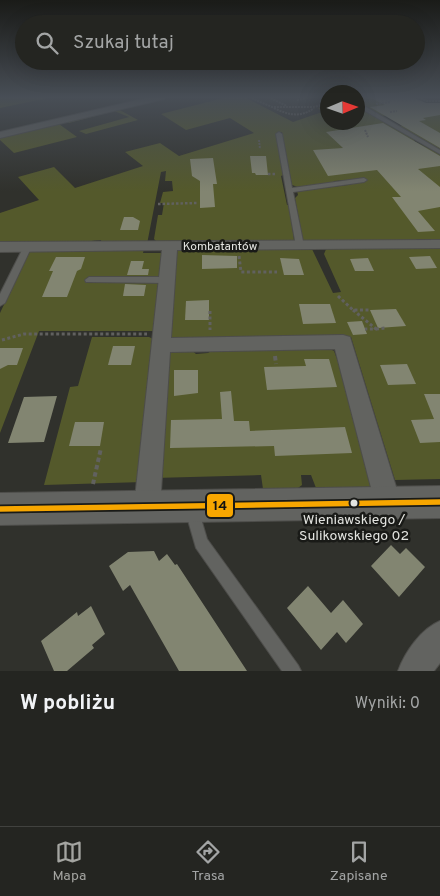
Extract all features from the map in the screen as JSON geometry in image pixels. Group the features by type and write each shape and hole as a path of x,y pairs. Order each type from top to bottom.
{"street":[{"path":"0,135 28,128"},
{"name":"Kombatantów","path":"0,247 440,244"},
{"path":"147,507 170,246"},
{"path":"162,340 210,345 344,342 388,503"},
{"path":"0,509 440,502"},
{"path":"414,671 440,637"}],"lane":[{"path":"399,128 440,152"},
{"path":"279,134 300,246"},
{"path":"290,190 364,180"},
{"path":"0,303 28,246"},
{"path":"90,280 167,280"},
{"path":"191,506 200,543 292,671"}],"path":[{"path":"365,130 368,137"},
{"path":"259,140 260,149"},
{"path":"158,204 198,203"},
{"path":"234,251 239,254 240,272 277,272"},
{"path":"338,296 376,329"},
{"path":"353,310 369,310"},
{"path":"210,311 210,345"},
{"path":"365,330 385,328"},
{"path":"2,340 10,336 24,334 162,340"},
{"path":"92,488 100,448"}],"green space":[{"path":"41,128 65,128 77,137 14,153 0,138"},
{"path":"89,128 107,128 86,134 79,131"},
{"path":"247,128 365,130 365,128 396,128 415,139 414,141 440,154 440,242 433,239 416,239 417,242 303,241 295,198 298,195 297,191 365,181 362,179 334,181 333,183 298,187 292,185 282,132 276,133 283,175 281,176 287,205 289,205 294,240 289,243 270,243 267,240 258,240 249,243 158,243 154,239 158,215 162,215 164,203 160,203 163,192 173,191 172,181 165,181 166,171 161,172 147,244 102,244 101,240 95,240 79,243 75,241 63,243 0,244 0,213 39,200 18,177 54,167 75,188 143,166 125,152 160,143 179,156 254,133"},
{"path":"403,128 440,128 440,151"},
{"path":"432,246 440,246 440,479 395,480 351,337 201,340 197,337 186,337 182,340 169,339 177,248 312,249 333,293 341,292 324,254 327,247 352,247 355,249 364,247 419,247 433,249"},
{"path":"144,249 143,253 166,253 158,331 39,331 0,433 0,313 30,250"},
{"path":"92,337 149,337 157,341 155,359 149,364 148,374 153,380 143,482 44,485 70,387 78,386"},
{"path":"326,347 334,351 337,359 344,359 373,487 316,488 311,475 301,475 302,485 298,488 263,489 261,475 154,478 168,352 191,350 196,354 208,353 213,350"}],"building":[{"path":"365,128 392,128 440,156 440,166 418,169 440,187 440,207 418,211 435,231 418,232 392,197 401,197 377,170 328,176 313,150 343,148 326,132 365,130"},
{"path":"406,128 432,128 440,133 440,148"},
{"path":"250,156 266,156 268,175 252,173"},
{"path":"213,158 217,184 213,184 215,207 200,208 200,181 192,176 190,159"},
{"path":"124,217 133,217 140,221 138,230 120,230"},
{"path":"202,255 237,256 237,268 202,269"},
{"path":"430,256 437,268 416,269 409,257"},
{"path":"56,257 85,257 81,269 77,271 67,297 42,297 53,271 49,271"},
{"path":"280,258 299,259 304,275 284,275"},
{"path":"368,258 374,271 355,271 350,259"},
{"path":"131,261 144,261 142,269 149,269 148,275 127,275"},
{"path":"125,284 146,285 144,296 123,296"},
{"path":"209,300 209,320 185,320 186,301"},
{"path":"299,304 330,304 336,323 303,324"},
{"path":"396,309 406,326 378,328 370,310"},
{"path":"362,321 367,334 353,335 347,322"},
{"path":"113,346 135,346 131,365 108,365"},
{"path":"0,348 23,348 17,365 8,365 0,369"},
{"path":"304,359 329,359 337,387 267,390 264,367 306,366"},
{"path":"407,364 416,384 388,385 380,365"},
{"path":"174,370 198,370 198,393 174,396"},
{"path":"231,391 234,421 249,421 250,431 345,427 352,453 275,456 274,446 170,448 171,420 222,419 220,392"},
{"path":"424,394 440,394 440,442 420,443 411,420 434,419"},
{"path":"57,396 44,442 8,443 24,397"},
{"path":"75,422 104,422 100,446 69,446"},
{"path":"391,545 400,554 406,548 425,567 399,597 371,566"},
{"path":"154,551 159,561 167,554 175,565 177,564 247,671 179,671 130,585 123,591 109,566 128,552"},
{"path":"308,586 331,613 343,600 363,624 346,643 337,632 321,650 287,608"},
{"path":"91,606 105,634 92,645 94,648 67,671 54,671 41,641 77,612 78,616"}],"transit line":[{"name":"14","path":"0,509 440,502"}],"place":[{"name":"Wieniawskiego / Sulikowskiego 02","path":"354,503"}]}
